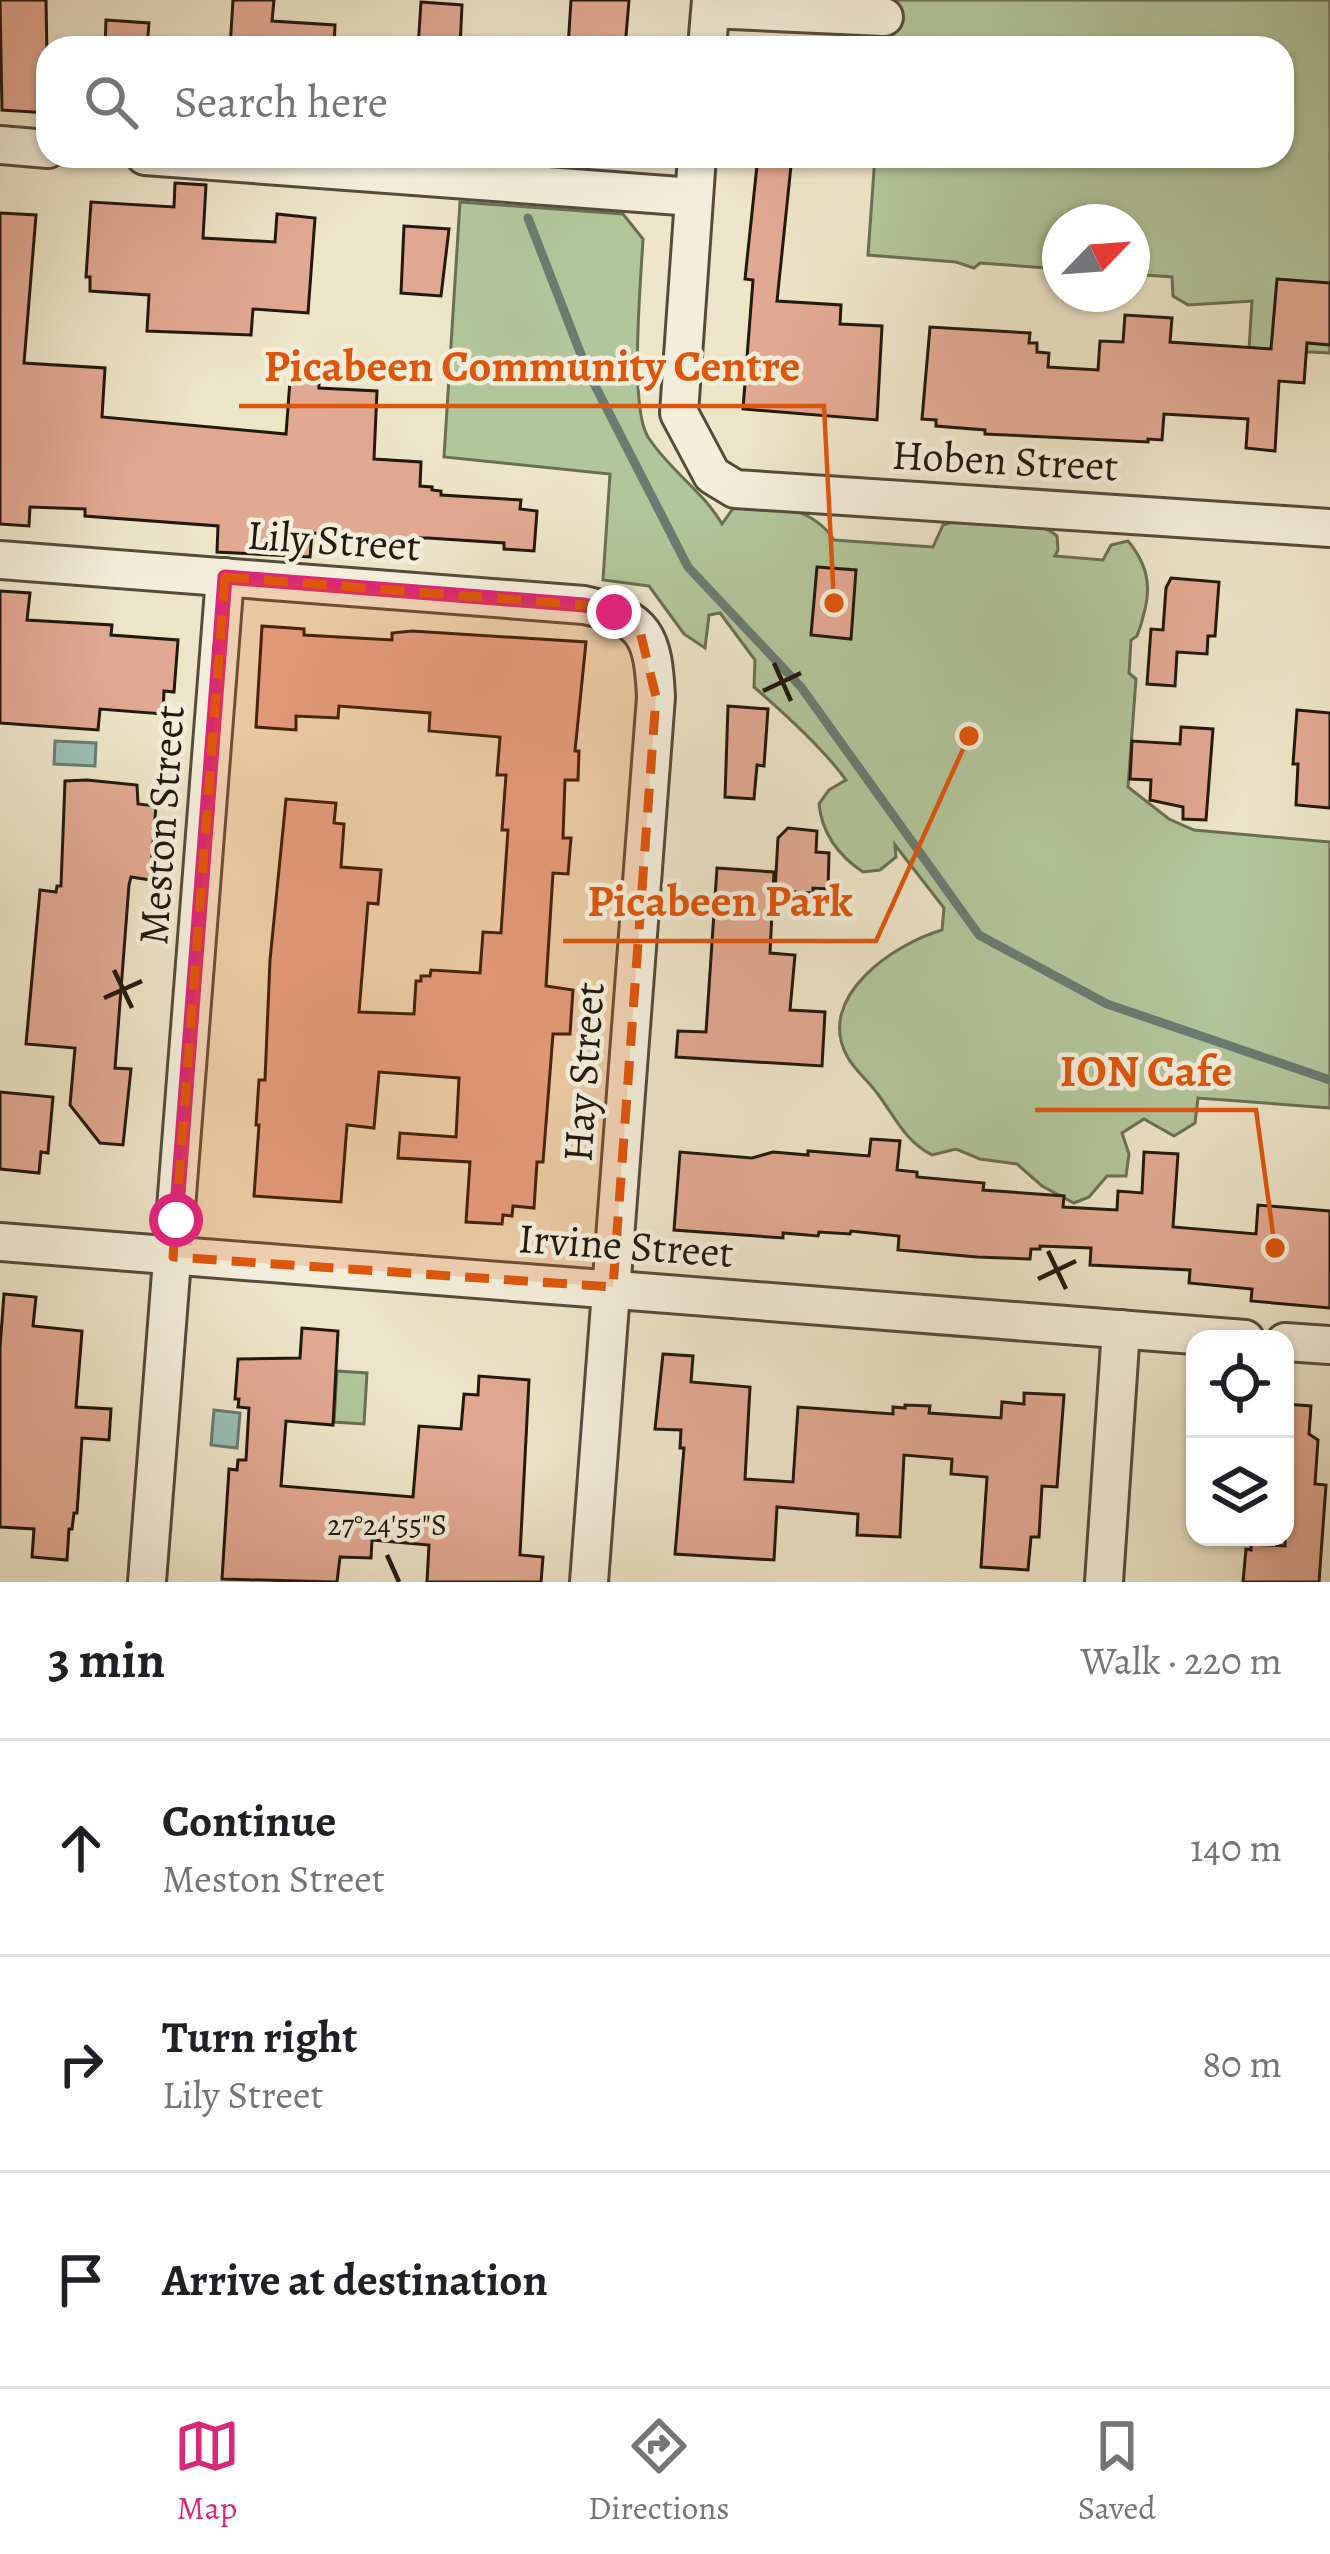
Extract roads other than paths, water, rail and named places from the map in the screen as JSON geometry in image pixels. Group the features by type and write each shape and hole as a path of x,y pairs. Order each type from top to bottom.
{"street":[{"path":"708,36 711,4 884,17"},
{"path":"0,145 36,148"},
{"path":"305,168 693,197 696,168"},
{"name":"Hoben Street","path":"693,197 679,413 712,475 735,489 1330,528"},
{"name":"Lily Street","path":"0,560 584,605 638,623 648,641"},
{"name":"Meston Street","path":"147,1582 225,577"},
{"name":"Hay Street","path":"589,1582 656,697 648,641"},
{"name":"Irvine Street","path":"0,1242 1186,1334"},
{"path":"1104,1582 1121,1329"},
{"path":"1294,1343 1330,1345"}],"water":[{"path":"55,741 96,743 95,766 54,764"},
{"path":"214,1410 240,1413 237,1448 211,1445"}],"waterway":[{"path":"528,218 587,370 688,567 801,687 979,935 1107,1004 1330,1080"}],"place":[{"name":"Picabeen Community Centre","path":"834,603"},
{"name":"Picabeen Park","path":"969,736"},
{"name":"ION Cafe","path":"1275,1248"}]}
